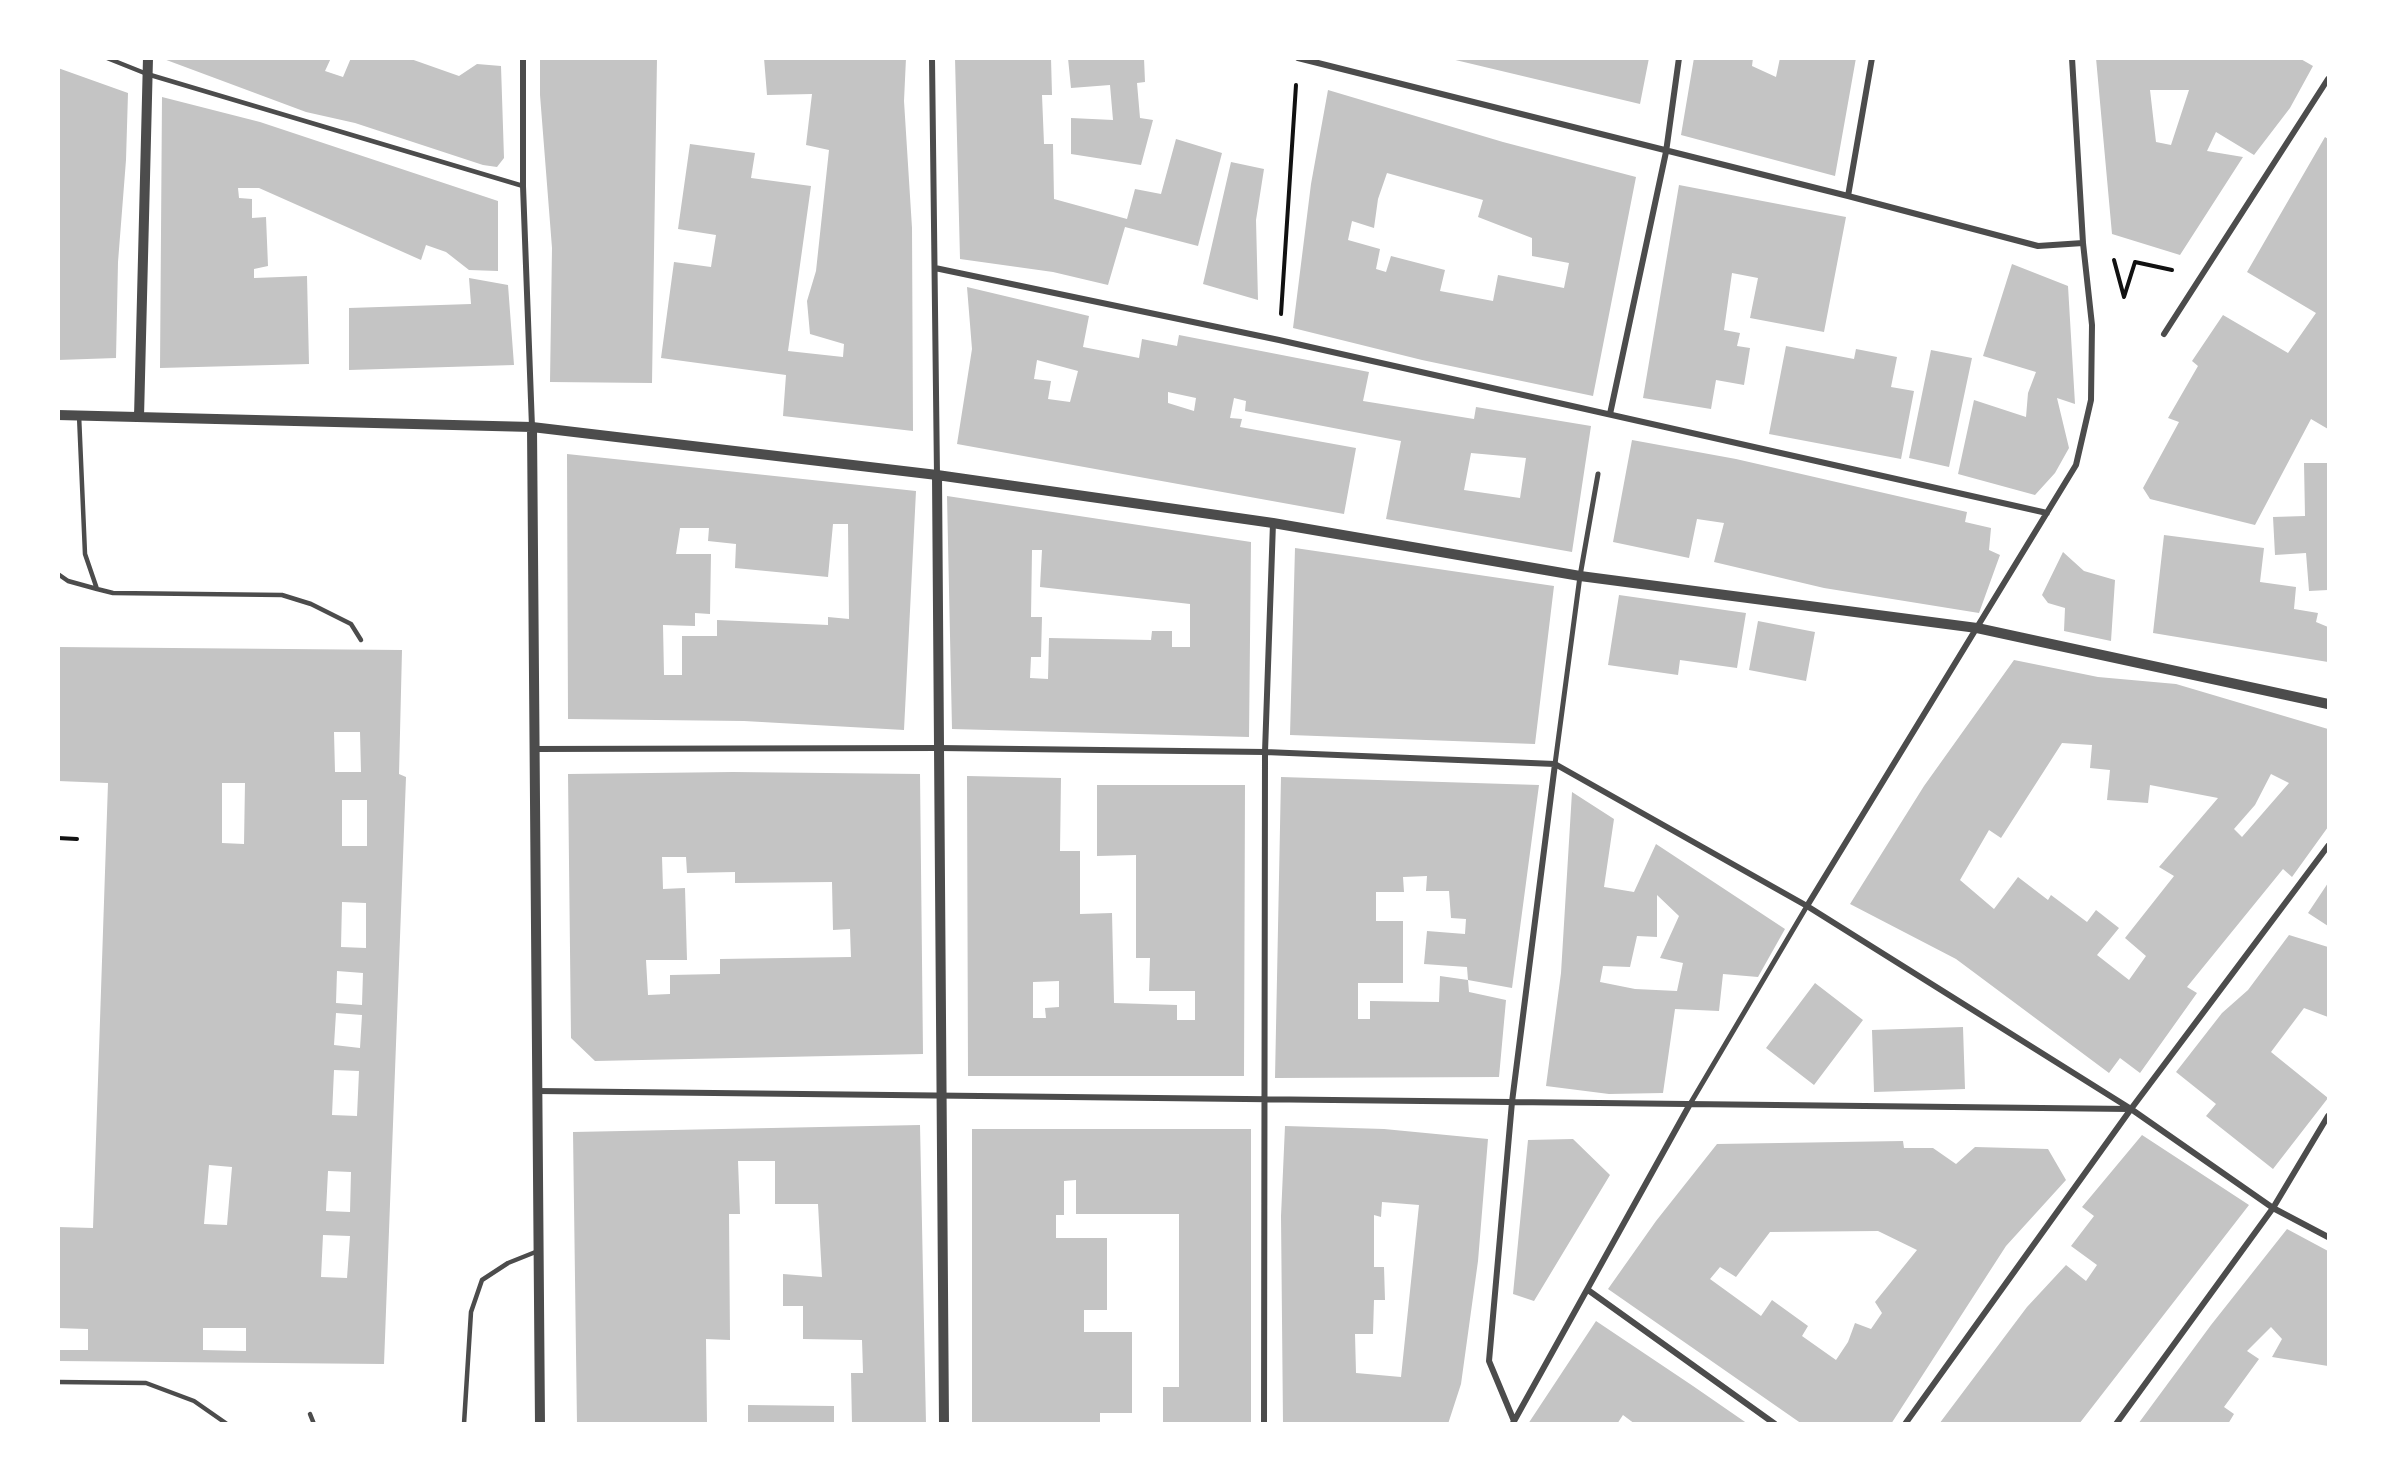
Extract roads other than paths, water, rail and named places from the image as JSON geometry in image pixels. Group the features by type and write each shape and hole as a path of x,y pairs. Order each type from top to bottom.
{"street":[{"path":"139,417 148,58"},
{"path":"524,58 523,186 531,427 540,1424"},
{"path":"932,58 944,1424"},
{"path":"1610,414 1666,152 1679,58"},
{"path":"1848,195 1872,58"},
{"path":"1514,1422 1690,1104 1807,906 2076,465 2091,400 2092,325 2083,243 2072,58"},
{"path":"1298,59 1666,152 1848,195 2038,246 2083,243"},
{"path":"2164,334 2199,276 2328,79"},
{"path":"934,268 1279,340 2047,513"},
{"path":"58,415 531,427 937,475 1273,523 1580,576 1977,628 2328,704"},
{"path":"1514,1422 1489,1361 1512,1102 1580,576 1598,474"},
{"path":"1264,1424 1265,752 1273,523"},
{"path":"534,749 939,748 1265,752 1555,764 1807,906 2131,1109 2273,1208 2328,1237"},
{"path":"1905,1424 2131,1109 2328,846"},
{"path":"537,1091 2131,1109"},
{"path":"2116,1424 2273,1208 2328,1116"},
{"path":"1588,1290 1775,1424"}],"lane":[{"path":"107,58 147,74 523,186"},
{"path":"79,415 85,554 97,589"},
{"path":"58,574 68,581 113,593 282,595 311,604 351,624 361,640"},
{"path":"464,1424 471,1312 482,1280 507,1263 538,1251"},
{"path":"58,1382 146,1383 194,1401 227,1424"},
{"path":"310,1414 314,1424"}]}
